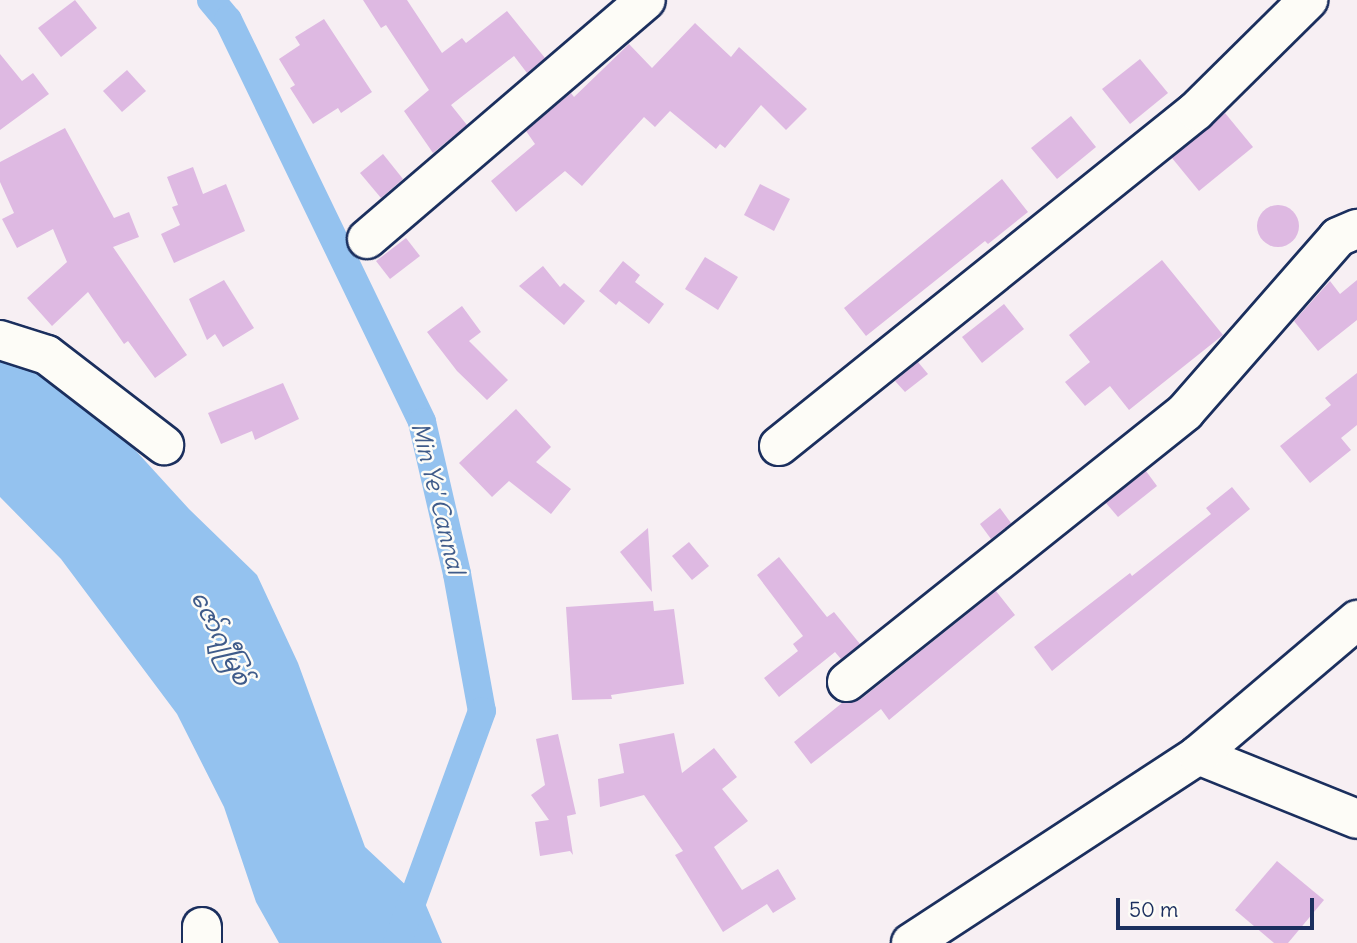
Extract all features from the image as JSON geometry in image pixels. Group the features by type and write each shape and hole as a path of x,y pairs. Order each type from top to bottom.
{"street":[{"path":"367,239 646,0"},
{"path":"779,446 1196,111 1308,0"},
{"path":"847,682 1185,412 1338,237 1357,229"},
{"path":"0,340 47,355 164,444"},
{"path":"911,943 1198,755 1357,620"},
{"path":"1198,755 1357,819"}],"water":[{"name":"ဇော်ဂျီမြစ်","path":"0,358 52,381 126,440 189,509 257,575 298,663 365,847 425,903 442,943 279,943 256,902 224,807 177,714 61,559 0,497"}],"building":[{"path":"75,0 97,28 61,57 38,28"},
{"path":"363,0 407,0 442,53 462,38 466,43 507,11 545,58 527,73 514,56 451,105 467,125 433,153 404,111 429,90 386,25 381,28"},
{"path":"324,19 372,92 341,113 338,108 313,124 290,88 295,85 279,59 300,45 295,37"},
{"path":"695,23 731,57 739,47 807,109 786,130 761,105 725,148 720,144 716,149 670,111 655,127 644,117 582,186 565,171 516,212 491,181 535,144 526,131 571,93 574,97 629,44 652,68"},
{"path":"0,54 22,81 33,73 49,94 0,130"},
{"path":"1140,59 1168,93 1130,124 1102,89"},
{"path":"127,70 146,91 122,112 103,91"},
{"path":"1225,113 1253,147 1199,191 1172,158"},
{"path":"1071,116 1096,147 1057,179 1031,148"},
{"path":"65,128 114,218 129,212 139,237 113,247 187,355 155,378 128,341 124,344 88,292 52,326 27,298 67,262 53,229 17,248 2,219 14,213 0,182 0,162"},
{"path":"383,154 403,179 381,198 360,173"},
{"path":"193,167 203,194 226,184 245,231 174,263 161,234 180,225 172,207 178,205 167,177"},
{"path":"1002,179 1028,212 988,244 985,241 866,336 844,308"},
{"path":"760,184 790,199 774,231 744,215"},
{"path":"1278,205 1293,211 1299,226 1293,241 1278,247 1263,241 1257,226 1263,211"},
{"path":"406,238 420,256 390,279 376,261"},
{"path":"705,257 738,277 718,310 685,289"},
{"path":"1162,260 1223,335 1129,410 1110,386 1085,406 1065,382 1090,362 1069,335"},
{"path":"623,261 640,275 635,282 664,304 649,324 619,301 616,305 599,291"},
{"path":"543,266 560,287 564,283 585,301 564,325 519,286"},
{"path":"224,280 254,328 223,347 215,334 207,340 189,299"},
{"path":"1357,280 1357,320 1318,351 1294,321 1330,281 1340,294"},
{"path":"1004,304 1024,329 982,363 962,337"},
{"path":"462,306 481,332 469,341 508,380 487,400 457,371 427,332"},
{"path":"918,362 928,374 905,392 895,381"},
{"path":"1357,373 1357,425 1341,438 1351,450 1310,483 1280,446 1331,405 1325,398"},
{"path":"283,383 299,419 255,440 252,431 221,444 208,413"},
{"path":"516,409 551,447 536,462 571,489 551,514 509,481 492,497 459,463"},
{"path":"1146,471 1157,486 1118,517 1106,503"},
{"path":"1232,487 1250,509 1052,671 1034,647 1130,573 1132,576 1211,514 1206,508"},
{"path":"1000,508 1011,523 991,539 980,524"},
{"path":"648,528 652,592 620,552"},
{"path":"689,542 709,566 692,580 672,556"},
{"path":"779,557 827,617 834,612 860,644 841,659 835,652 779,697 764,678 798,651 793,644 803,636 757,575"},
{"path":"996,591 1015,615 889,720 881,709 811,764 794,742 842,703 861,699"},
{"path":"653,601 654,611 674,609 684,684 611,695 612,699 572,700 566,607"},
{"path":"674,733 682,773 714,748 737,777 722,789 748,821 714,847 742,890 778,869 796,899 773,913 767,904 723,932 675,855 683,851 644,795 600,807 598,779 624,773 619,744"},
{"path":"558,734 576,814 567,816 573,855 570,851 540,856 535,822 549,820 531,795 545,785 536,739"},
{"path":"1277,861 1324,900 1288,943 1274,943 1235,910"}],"waterway":[{"name":"Min Ye' Cannal","path":"211,0 228,20 422,422 457,574 482,711 397,943"}]}
